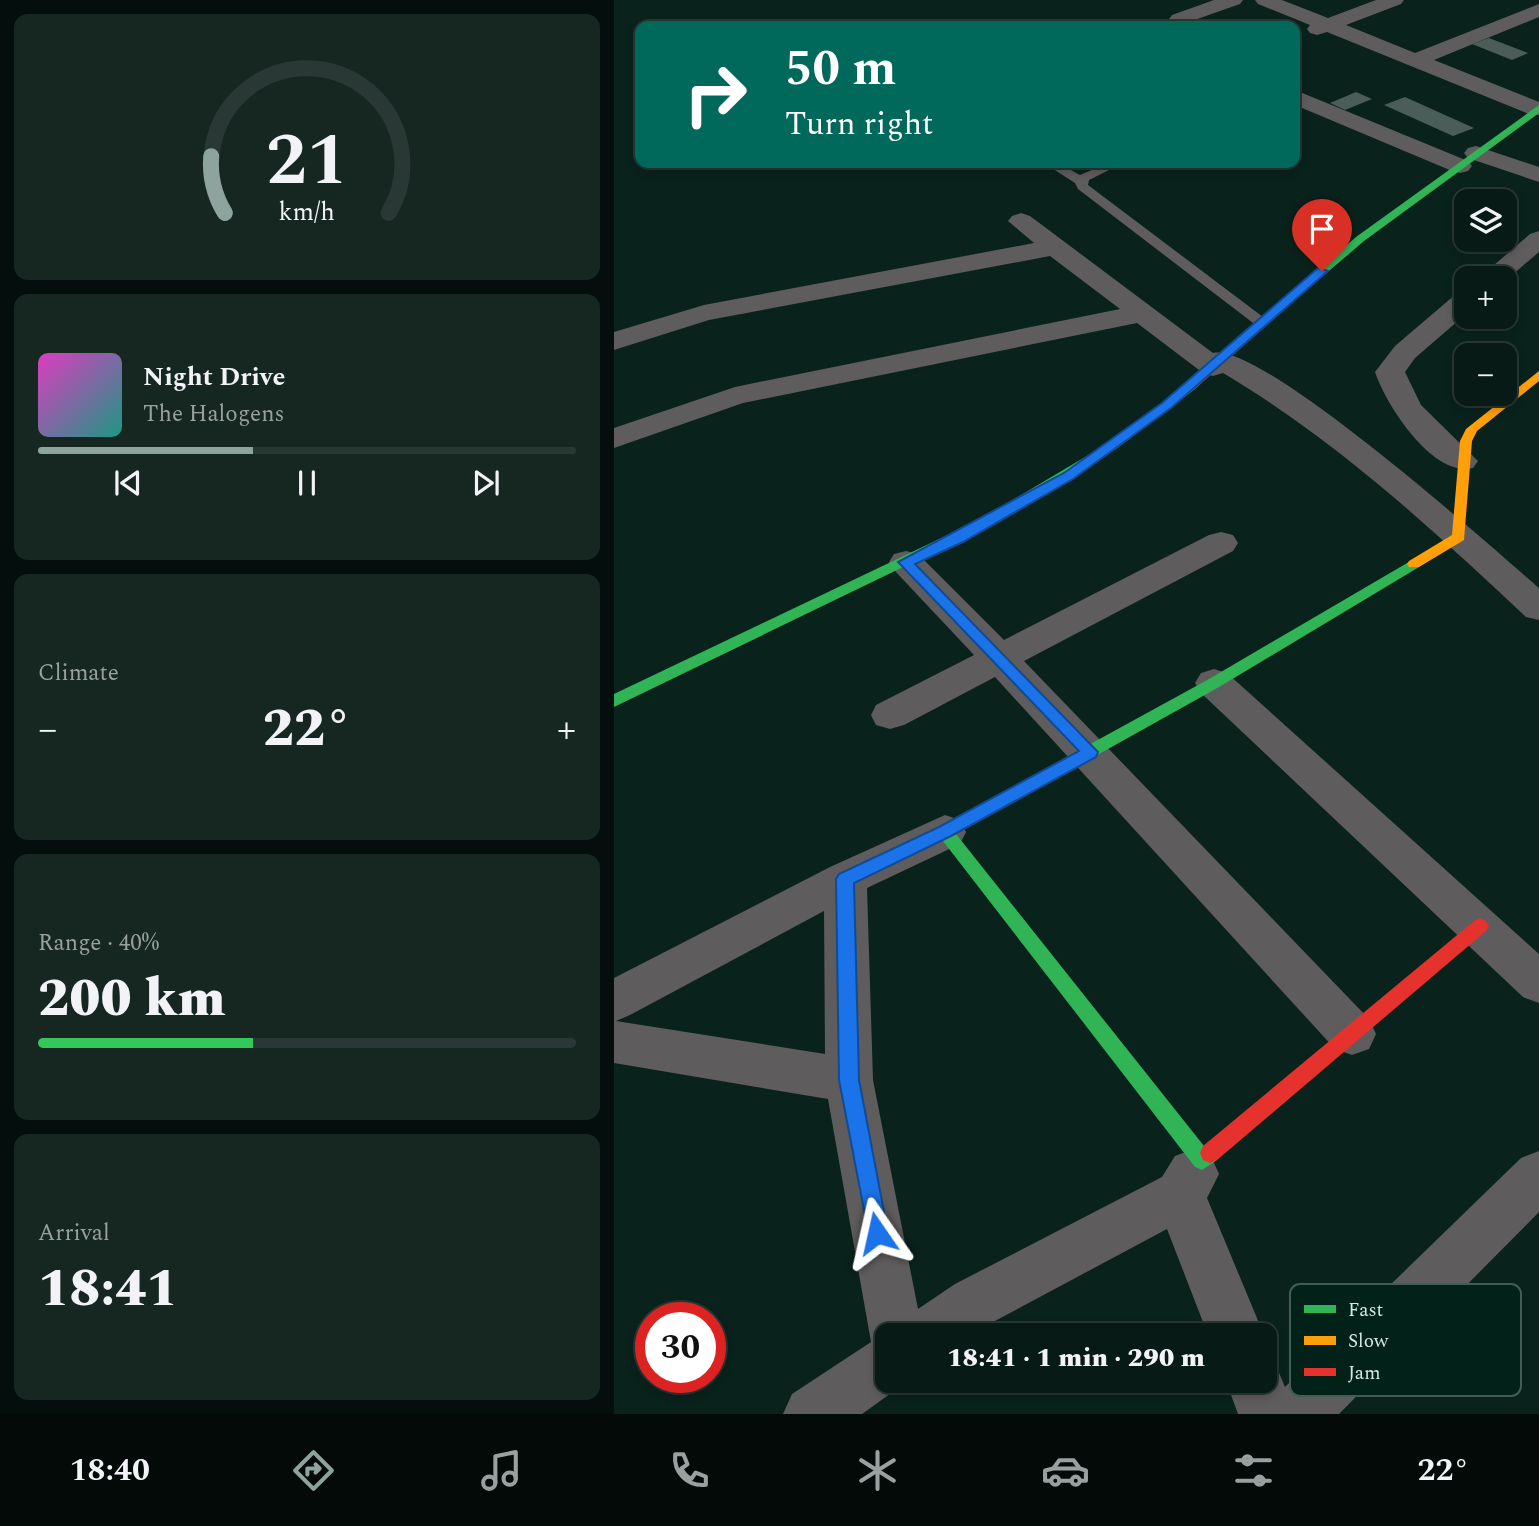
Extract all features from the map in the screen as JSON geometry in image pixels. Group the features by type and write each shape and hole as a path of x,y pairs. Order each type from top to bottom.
{"street":[{"path":"1179,19 1233,0"},
{"path":"1265,0 1416,60 1534,115"},
{"path":"1300,35 1394,0"},
{"path":"1532,0 1539,2"},
{"path":"1416,60 1539,10"},
{"path":"1300,99 1468,159 1539,175"},
{"path":"614,701 958,538 1068,476 1167,406 1360,239 1468,159 1534,115"},
{"path":"1021,221 1143,313 1217,363 1295,403 1459,537 1539,608"},
{"path":"1506,266 1539,239"},
{"path":"614,341 704,313 1055,247"},
{"path":"1454,310 1405,352 1390,372 1394,387 1404,404 1434,440 1462,461"},
{"path":"614,439 735,396 1143,313"},
{"path":"1459,537 1462,461 1466,441 1472,429 1539,375"},
{"path":"614,1001 845,879 945,832 1214,683 1459,537"},
{"path":"890,715 1221,543"},
{"path":"906,562 1090,752 1352,1034"},
{"path":"1214,683 1539,983"},
{"path":"945,832 1191,1177 1233,1323"},
{"path":"845,879 849,1080 894,1323"},
{"path":"945,1323 974,1303 1191,1177 1352,1034 1480,926"},
{"path":"614,1042 849,1080"},
{"path":"1430,1284 1539,1176"},
{"path":"812,1414 875,1371"},
{"path":"1259,1393 1267,1414"},
{"path":"1298,1414 1316,1396"}],"lane":[{"path":"1059,168 1081,181 1082,186 1262,324"},
{"path":"1081,181 1107,168"}],"building":[{"path":"1489,38 1528,53 1512,60 1472,44"},
{"path":"1356,92 1372,99 1345,110 1330,103"},
{"path":"1405,97 1474,128 1453,136 1384,105"}],"traffic: fast":[{"path":"1319,274 1360,239 1539,108"},
{"path":"614,701 894,567 1027,499 1112,446 1191,386"},
{"path":"1210,1153 1202,1160 945,832 1214,683 1414,564"}],"traffic: slow":[{"path":"1414,564 1459,537 1466,441 1472,429 1539,375"}],"traffic: jam":[{"path":"1191,386 1319,274"},
{"path":"1210,1153 1480,926"}],"route":[{"path":"877,1233 849,1080 845,879 945,832 1090,752 906,562 958,538 1068,476 1167,406 1322,271"}]}
